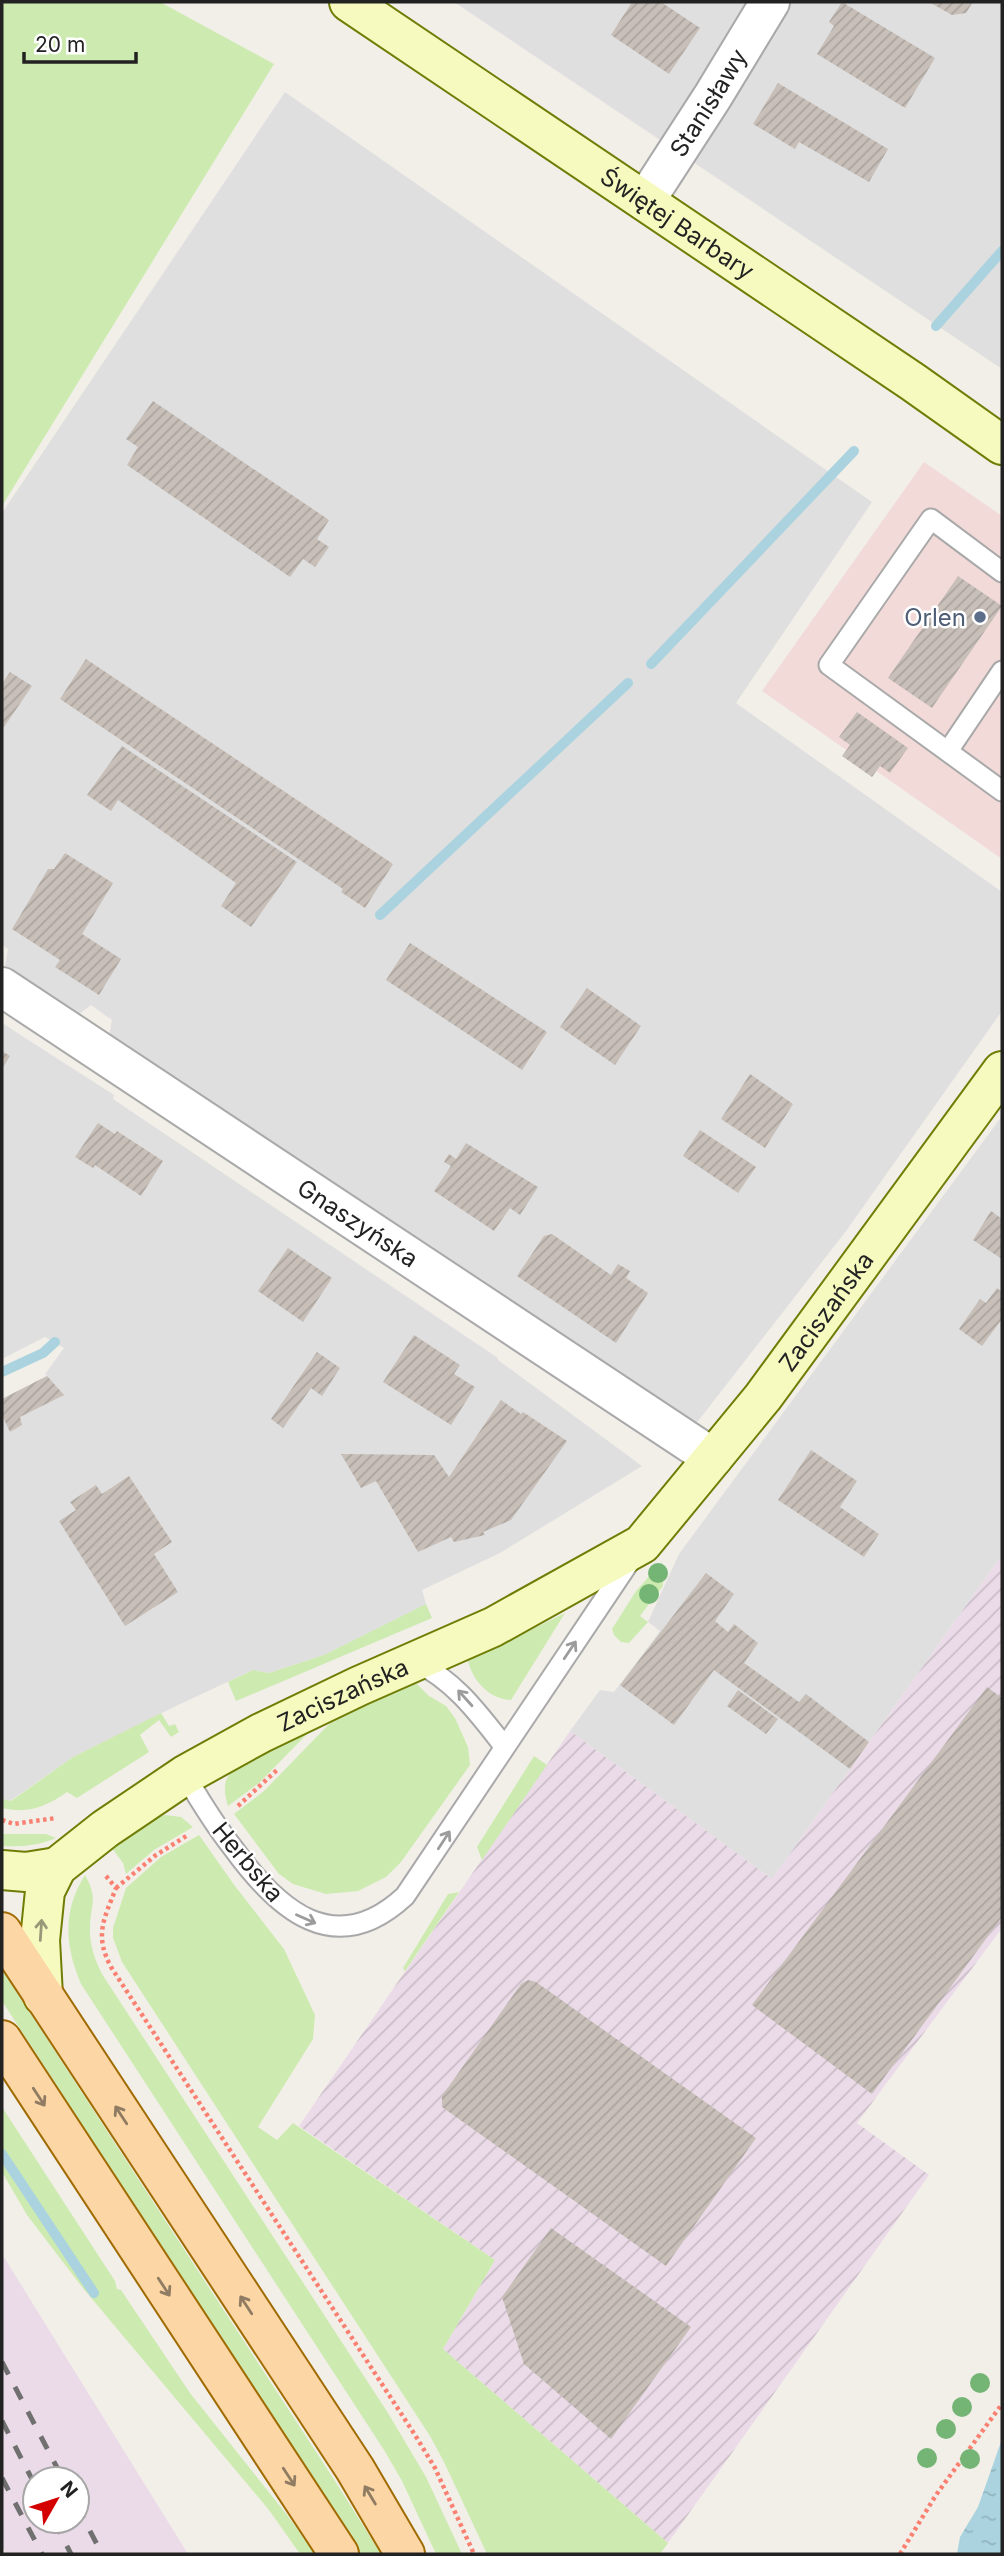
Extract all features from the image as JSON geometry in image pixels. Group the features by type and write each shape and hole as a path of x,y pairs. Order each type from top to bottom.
{"main road":[{"path":"2,1932 355,2469 405,2554"},
{"path":"2,2040 339,2554"}],"street":[{"name":"Świętej Barbary","path":"349,2 1002,445"},
{"name":"Stanisławy","path":"645,201 770,2"},
{"name":"Gnaszyńska","path":"2,987 713,1458"},
{"name":"Zaciszańska","path":"43,1996 40,1940 45,1892 57,1867 105,1829 185,1775 261,1733 493,1627 642,1544 763,1397 1002,1071"},
{"path":"2,1870 26,1872 57,1867"}],"lane":[{"path":"1002,572 931,519 829,665 1002,791"},
{"path":"947,751 1002,671"},
{"name":"Zaciszańska","path":"405,1896 642,1544"},
{"path":"416,1662 438,1673 458,1690 504,1746"},
{"name":"Herbska","path":"185,1775 213,1821 250,1872 273,1897 294,1913 314,1923 336,1927 357,1924 378,1917 405,1896"}],"path":[{"path":"279,1769 246,1800 169,1846 116,1888 102,1926 100,1939 103,1952 415,2435 435,2468 474,2554"},
{"path":"102,1871 116,1888"},
{"path":"900,2554 936,2495 1002,2404"}],"shaded area":[{"path":"454,2 1002,2 1002,369"},
{"path":"285,92 872,502 736,703 1002,892 1002,1011 846,1231 695,1425 109,1036 112,1020 91,1005 78,1015 5,966 8,949 2,945 2,513"},
{"path":"924,462 1002,516 1002,859 762,691"},
{"path":"2,1023 114,1095 113,1099 498,1358 642,1466 500,1553 422,1590 426,1604 324,1655 269,1673 253,1670 73,1757 10,1801 2,1799 2,1399 47,1376 45,1374 64,1348 45,1337 2,1359"},
{"path":"1002,1116 1002,1555 772,1879 570,1731 600,1690 614,1692 660,1631 648,1622 679,1554"},
{"path":"1002,1555 1002,1928 857,2123 929,2175 668,2543 443,2349 495,2260 299,2126 570,1731 772,1879"},
{"path":"2,2254 188,2554 6,2554 2,2545"}],"green space":[{"path":"2,2 160,2 274,64 2,506"},
{"path":"662,1562 663,1586 640,1616 648,1622 629,1643 621,1642 612,1629 636,1591"},
{"path":"426,1604 432,1618 236,1701 228,1682 253,1670 269,1673 324,1655"},
{"path":"565,1613 511,1700 496,1696 483,1688 468,1661"},
{"path":"416,1683 429,1696 446,1706 455,1718 468,1747 470,1765 401,1862 386,1877 358,1891 326,1894 293,1884 279,1874 234,1814 264,1791 334,1719"},
{"path":"161,1713 169,1726 175,1724 179,1732 171,1737 159,1720 140,1735 149,1752 77,1798 67,1792 52,1802 28,1810 2,1808 2,1799 11,1801 73,1757"},
{"path":"310,1731 259,1783 228,1806 225,1785 227,1778 236,1768"},
{"path":"534,1756 547,1765 482,1860 477,1847"},
{"path":"165,1815 181,1817 193,1827 154,1850 126,1874 123,1863 112,1848 156,1818"},
{"path":"2,1834 46,1834 56,1838 29,1845 2,1846"},
{"path":"199,1835 284,1949 315,2015 313,2039 258,2127 277,2140 293,2123 495,2260 443,2349 668,2543 660,2554 487,2554 430,2436 122,1962 113,1938 113,1928 126,1888 161,1857"},
{"path":"85,1875 93,1897 91,1942 102,1974 388,2413 426,2477 462,2554 436,2554 402,2481 384,2450 81,1984 72,1956 68,1929 72,1902"},
{"path":"459,1892 405,1971 403,1968 448,1894"},
{"path":"2,1970 381,2554 361,2554 2,2001"},
{"path":"2,2107 115,2281 117,2289 121,2290 190,2393 315,2554 300,2554 269,2510 82,2287 27,2215 2,2172"}],"water":[{"path":"1002,2439 1002,2554 957,2554 960,2537 978,2507"}],"building":[{"path":"632,2 661,2 700,28 669,74 611,35"},
{"path":"842,2 935,58 905,108 817,54 834,26 829,22"},
{"path":"929,2 973,2 966,13 952,15"},
{"path":"778,83 888,149 869,182 799,142 795,149 753,124"},
{"path":"153,401 329,520 317,539 329,547 315,567 303,559 290,577 127,465 138,447 126,439"},
{"path":"958,576 1002,606 932,708 888,678"},
{"path":"86,659 393,864 365,908 341,892 343,889 60,699"},
{"path":"10,672 32,686 2,730 2,684"},
{"path":"857,712 908,748 890,773 880,766 872,777 842,756 850,745 839,737"},
{"path":"122,746 297,862 251,927 221,906 236,883 118,800 111,811 87,795"},
{"path":"65,853 113,883 82,934 121,959 99,995 55,967 60,960 12,929 48,869 54,869"},
{"path":"410,943 547,1032 522,1070 386,980"},
{"path":"587,988 641,1026 615,1065 560,1027"},
{"path":"2,1051 10,1056 2,1069"},
{"path":"750,1074 793,1104 765,1148 721,1119"},
{"path":"98,1123 115,1134 117,1131 163,1161 141,1196 95,1165 93,1168 75,1157"},
{"path":"700,1130 756,1167 738,1193 683,1156"},
{"path":"466,1143 538,1187 520,1215 510,1208 494,1231 434,1191 451,1166 444,1162 449,1154 456,1159"},
{"path":"991,1211 1002,1219 1002,1259 973,1240"},
{"path":"552,1234 611,1275 618,1264 630,1271 626,1278 648,1293 616,1343 517,1276 544,1236"},
{"path":"288,1248 332,1278 303,1322 258,1291"},
{"path":"997,1288 1002,1292 1002,1319 982,1346 959,1329 980,1299 986,1303"},
{"path":"414,1335 460,1365 454,1374 475,1387 451,1425 383,1382"},
{"path":"317,1352 340,1368 322,1396 311,1388 283,1428 271,1419"},
{"path":"47,1376 64,1395 20,1417 22,1425 10,1432 2,1415 2,1399"},
{"path":"501,1400 567,1441 511,1520 483,1532 485,1535 454,1542 451,1537 418,1552 376,1481 361,1488 341,1454 434,1455 449,1477"},
{"path":"811,1450 857,1481 840,1507 879,1534 864,1557 778,1500"},
{"path":"129,1476 172,1542 154,1554 178,1592 125,1626 59,1521 76,1510 70,1502 96,1485 102,1494"},
{"path":"706,1573 734,1594 715,1621 728,1632 734,1624 758,1643 744,1663 799,1702 806,1694 869,1742 850,1769 714,1670 674,1725 620,1685"},
{"path":"987,1687 1002,1698 1002,1917 872,2094 752,2005"},
{"path":"738,1690 778,1719 766,1734 727,1706"},
{"path":"528,1980 536,1982 756,2138 666,2266 442,2107 442,2096 521,1984"},
{"path":"551,2228 691,2327 611,2439 524,2364 502,2297"}],"waterway":[{"path":"936,326 1002,251"},
{"path":"651,664 854,451"},
{"path":"380,915 628,683"},
{"path":"2,1372 43,1353 55,1342"},
{"path":"2,2154 94,2293"}],"railway":[{"path":"2,2362 56,2465"},
{"path":"2,2421 25,2465"},
{"path":"2,2478 42,2554"},
{"path":"91,2533 102,2554"},
{"path":"61,2535 71,2554"}],"place":[{"name":"Orlen","path":"980,617"}]}
